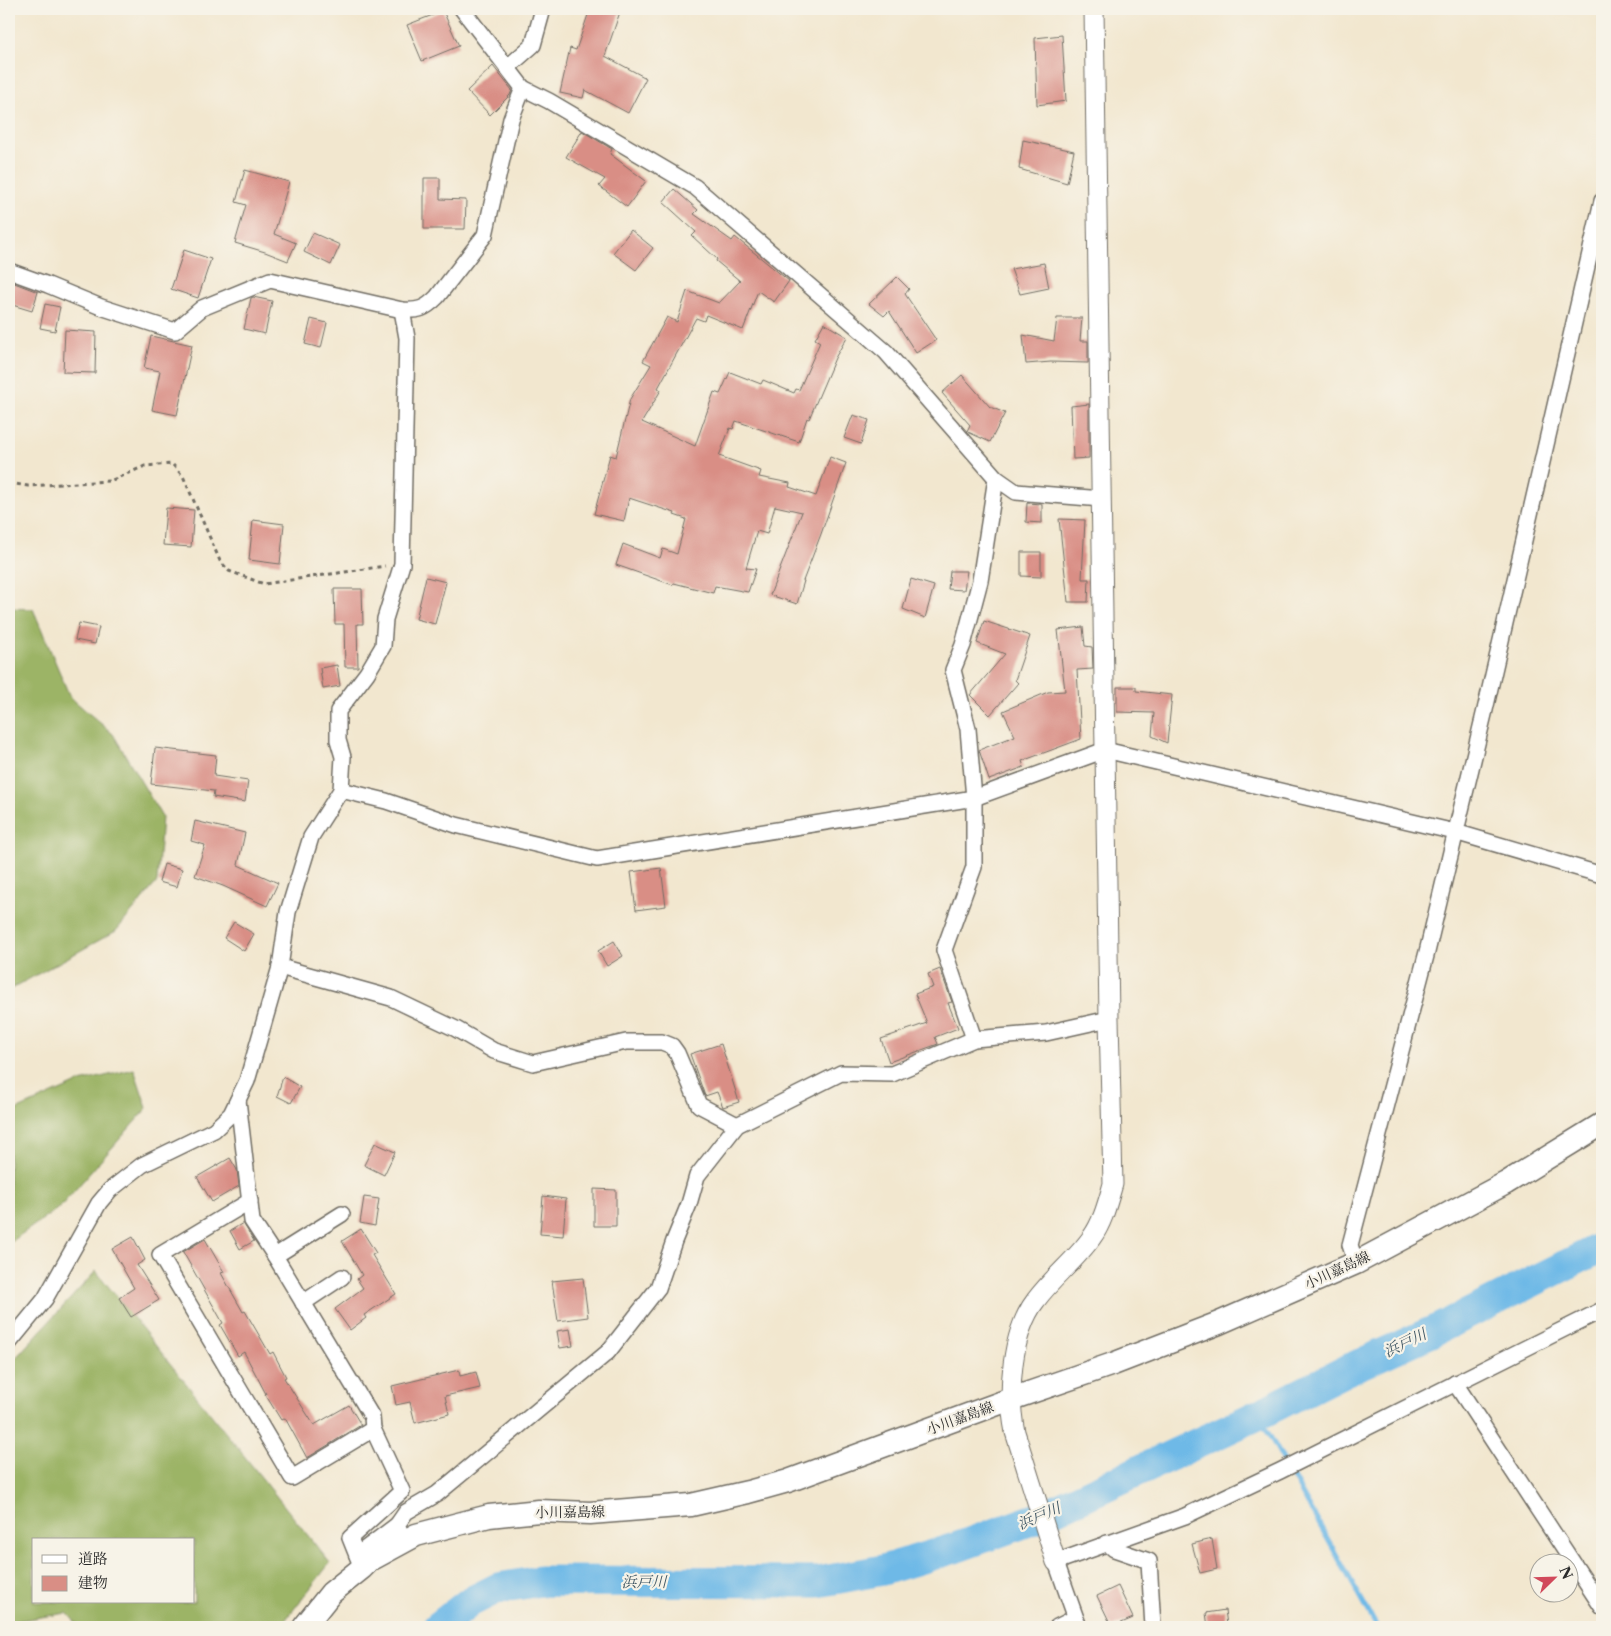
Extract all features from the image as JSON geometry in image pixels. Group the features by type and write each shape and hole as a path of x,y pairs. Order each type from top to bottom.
{"main road":[{"name":"小川嘉島線","path":"304,1627 359,1562 370,1560 401,1533 416,1535 489,1516 539,1511 590,1513 691,1505 788,1481 1011,1399 1113,1364 1210,1326 1356,1263 1506,1183 1602,1124"}],"street":[{"path":"462,9 523,88 549,101 695,187 886,352 996,478 1016,492 1102,499"},
{"path":"508,67 533,45 543,9"},
{"path":"1057,1627 1077,1622 1054,1557 1015,1432 1011,1399 1013,1365 1020,1327 1035,1300 1093,1237 1105,1210 1113,1184 1094,9"},
{"path":"9,271 102,307 175,331 202,308 270,280 402,310 416,311 428,306 437,297 485,235 511,118 523,88"},
{"path":"1356,1263 1350,1246 1427,952 1485,710 1602,201"},
{"path":"9,1342 45,1299 99,1203 110,1190 142,1165 214,1130 231,1114 247,1081 280,967 288,912 311,837 341,790 344,757 338,740 338,711 367,673 383,646 385,619 402,564 407,338 402,310"},
{"path":"974,1039 944,950 974,867 974,798 968,729 953,670 963,646 980,581 996,478"},
{"path":"341,790 386,801 456,825 597,859 974,798 1105,750 1455,832 1602,875"},
{"path":"280,967 391,998 456,1029 494,1051 534,1063 626,1042 662,1042 672,1046 699,1105 736,1125"},
{"path":"401,1533 406,1512 437,1494 608,1352 658,1288 689,1204 697,1176 736,1125 841,1073 892,1074 974,1039 1046,1033 1109,1019"},
{"path":"238,1099 252,1221 372,1417 372,1429 402,1491 350,1538 359,1562"},
{"path":"250,1201 160,1255 292,1478 372,1429"},
{"path":"275,1256 342,1214"},
{"path":"303,1303 342,1277"},
{"path":"1054,1557 1107,1543 1185,1516 1280,1471 1602,1310"},
{"path":"1455,1383 1602,1607"},
{"path":"1107,1543 1114,1549 1149,1561 1153,1627"}],"path":[{"path":"9,483 28,486 110,481 145,466 172,464 183,476 220,561 229,572 264,584 402,564"}],"green space":[{"path":"9,608 33,609 70,697 113,734 162,817 157,882 116,931 9,990"},
{"path":"134,1069 147,1108 60,1207 9,1243 9,1113 80,1082"},
{"path":"96,1271 330,1563 280,1627 80,1627 67,1613 9,1622 9,1365"}],"building":[{"path":"590,9 621,9 605,56 646,78 628,113 585,90 583,98 560,93 570,48 576,50"},
{"path":"443,11 459,46 422,61 407,25"},
{"path":"1062,35 1066,101 1037,105 1035,38"},
{"path":"493,66 512,90 510,95 490,115 467,91"},
{"path":"582,131 612,149 610,154 646,181 627,207 599,186 605,179 566,157"},
{"path":"1023,140 1074,151 1067,183 1019,169"},
{"path":"245,170 289,182 274,234 296,243 288,261 235,243 246,205 236,202"},
{"path":"424,178 440,178 440,199 466,200 465,229 424,229"},
{"path":"674,189 698,210 694,214 732,241 735,237 789,281 774,302 758,291 743,330 706,315 704,321 696,318 658,388 661,390 642,422 695,446 714,392 720,394 730,372 761,384 763,380 794,393 796,389 799,390 820,342 815,339 824,323 847,337 835,358 809,419 807,418 799,442 736,421 733,429 730,428 719,456 761,471 759,477 790,483 789,487 816,496 830,457 846,463 803,581 797,604 770,595 802,512 775,506 767,534 757,531 746,568 756,569 748,592 715,586 713,593 674,583 673,585 616,565 623,544 660,558 663,549 677,554 686,519 674,515 675,513 629,498 624,521 594,514 610,455 616,457 630,399 651,365 643,361 667,317 677,322 687,291 719,303 740,281 716,261 717,259 692,236 696,232 663,202"},
{"path":"631,230 653,248 636,270 613,253"},
{"path":"313,233 340,245 331,265 304,252"},
{"path":"184,250 211,259 198,298 171,289"},
{"path":"1044,263 1049,288 1020,294 1011,269"},
{"path":"897,277 909,289 905,294 936,340 916,353 889,311 884,316 869,304"},
{"path":"9,281 38,292 32,311 9,304"},
{"path":"251,298 272,301 265,334 244,329"},
{"path":"45,304 60,307 55,331 40,328"},
{"path":"1057,318 1082,318 1080,341 1088,341 1088,363 1051,362 1026,364 1023,335 1054,341"},
{"path":"311,319 327,323 321,348 305,344"},
{"path":"65,330 96,332 95,373 63,372"},
{"path":"151,336 192,345 177,415 152,410 160,371 144,368"},
{"path":"962,375 990,407 1005,413 990,442 967,431 970,425 942,393"},
{"path":"1089,404 1089,458 1073,459 1071,406"},
{"path":"853,415 869,420 861,444 844,438"},
{"path":"1027,503 1042,504 1042,523 1026,522"},
{"path":"166,508 194,510 191,547 163,545"},
{"path":"1059,519 1085,520 1082,579 1089,579 1088,602 1068,602"},
{"path":"253,520 284,524 280,564 249,560"},
{"path":"1021,552 1041,552 1041,577 1021,576"},
{"path":"950,571 967,571 964,590 948,589"},
{"path":"426,577 446,582 435,624 416,619"},
{"path":"911,579 934,586 925,618 903,609"},
{"path":"334,589 362,589 363,624 357,624 358,667 345,667 344,624 335,624"},
{"path":"984,621 1030,636 1015,680 1018,683 990,715 970,695 1005,654 977,643"},
{"path":"79,623 99,627 95,644 75,640"},
{"path":"1083,627 1085,646 1092,647 1093,669 1077,670 1081,739 1022,761 1024,767 989,780 979,750 1015,736 1003,711 1048,692 1065,691 1058,630"},
{"path":"337,665 340,686 323,689 320,668"},
{"path":"1117,687 1136,687 1136,691 1172,695 1167,743 1152,736 1154,713 1117,712"},
{"path":"155,748 216,755 214,776 248,781 245,802 213,797 214,791 151,784"},
{"path":"195,821 245,833 238,865 278,883 267,906 223,886 195,876 205,845 191,841"},
{"path":"164,864 182,869 177,887 159,882"},
{"path":"661,868 666,906 636,910 631,872"},
{"path":"234,922 254,934 244,951 224,938"},
{"path":"614,941 623,956 607,966 598,951"},
{"path":"940,969 952,1002 948,1003 958,1028 935,1037 938,1044 889,1062 881,1039 927,1023 915,994 933,987 928,974"},
{"path":"721,1044 739,1102 723,1107 717,1092 705,1096 690,1054"},
{"path":"283,1077 300,1087 291,1103 277,1096"},
{"path":"375,1143 395,1152 384,1175 364,1165"},
{"path":"230,1158 237,1170 239,1186 212,1202 197,1177"},
{"path":"594,1189 616,1190 616,1226 594,1226"},
{"path":"543,1196 566,1199 563,1236 540,1234"},
{"path":"364,1197 379,1199 375,1226 360,1223"},
{"path":"243,1223 254,1241 240,1249 230,1231"},
{"path":"361,1229 376,1253 372,1255 396,1294 364,1315 366,1318 350,1330 335,1309 363,1288 357,1279 362,1275 342,1241"},
{"path":"133,1237 145,1260 137,1265 159,1300 131,1317 119,1298 134,1288 112,1249"},
{"path":"205,1239 224,1272 221,1273 243,1312 245,1311 270,1354 273,1352 286,1377 284,1378 314,1425 349,1405 361,1425 307,1458 285,1418 281,1420 265,1394 244,1352 238,1356 220,1325 223,1323 183,1252"},
{"path":"583,1278 588,1317 558,1321 552,1281"},
{"path":"570,1329 573,1346 560,1348 557,1331"},
{"path":"459,1370 460,1376 476,1372 480,1388 445,1396 449,1414 415,1423 410,1402 396,1405 392,1386"},
{"path":"1212,1539 1217,1569 1200,1573 1192,1544"},
{"path":"1118,1586 1133,1618 1112,1627 1097,1596"},
{"path":"1225,1610 1227,1625 1208,1627 1206,1613"}],"waterway":[{"name":"浜戸川","path":"438,1627 470,1602 498,1588 540,1581 818,1582 883,1570 955,1548 1035,1519 1258,1415 1347,1370 1438,1329 1602,1247"},
{"path":"1258,1415 1377,1627"}]}
